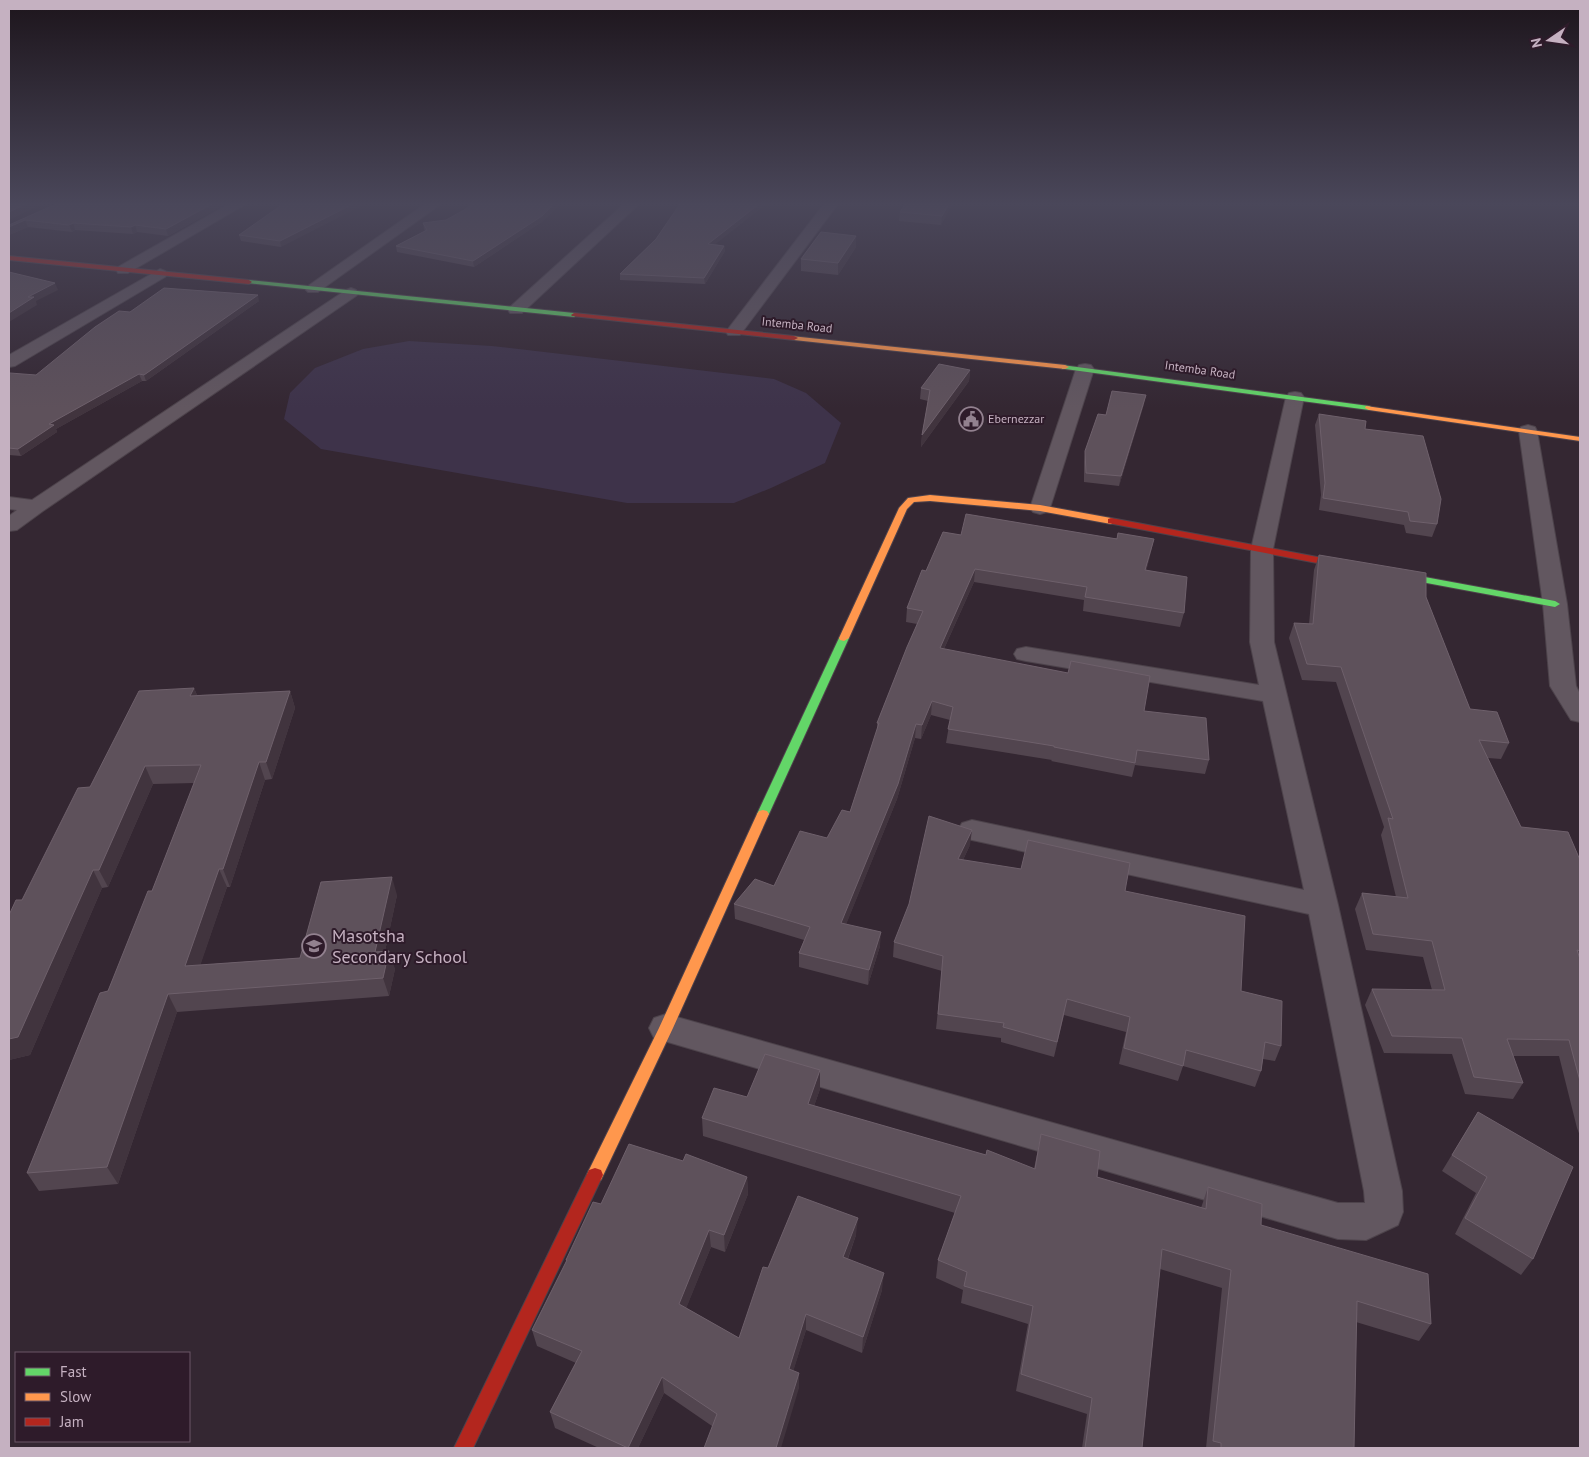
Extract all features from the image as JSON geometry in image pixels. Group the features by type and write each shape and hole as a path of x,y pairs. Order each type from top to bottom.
{"street":[{"name":"Intemba Road","path":"141,272 1085,369 1295,397 1580,439"},
{"path":"313,289 337,272"},
{"path":"516,310 558,272"},
{"path":"734,332 779,272"},
{"path":"9,362 160,274"},
{"path":"9,525 351,293"},
{"path":"1040,508 1085,369"},
{"path":"666,1028 1338,1222 1366,1222 1384,1212 1383,1191 1323,905 1262,642 1262,549 1295,397"},
{"path":"1528,431 1555,604 1563,686 1580,714"},
{"path":"463,1448 666,1028 903,508 911,500 930,498 1040,508 1555,604"},
{"path":"9,502 36,507"},
{"path":"1026,654 1275,695"},
{"path":"972,830 1323,905"}],"shaded area":[{"path":"409,341 492,346 774,379 806,393 841,423 825,463 734,503 627,503 321,449 284,419 290,393 315,368 363,349"}],"building":[{"path":"9,272 55,283 28,297 34,297 9,313"},
{"path":"622,272 708,272 704,278 620,274"},
{"path":"164,288 258,295 144,375 139,374 49,424 54,425 18,449 9,448 9,374 36,375 95,327 119,311 130,312"},
{"path":"939,364 970,370 922,435 930,390 921,388"},
{"path":"1112,391 1146,395 1121,476 1086,473 1085,451 1098,414 1106,415"},
{"path":"1319,414 1366,421 1365,429 1423,436 1441,499 1437,524 1410,521 1408,512 1323,498 1325,483"},
{"path":"966,514 1117,539 1118,533 1154,539 1145,570 1187,577 1184,613 1085,597 1087,587 975,569 940,648 1068,673 1071,661 1150,676 1144,711 1206,718 1209,760 1137,750 1135,763 1054,746 948,729 953,707 932,701 922,725 916,724 898,784 841,923 881,932 869,970 799,953 810,927 734,904 755,879 774,886 800,831 827,838 842,810 850,812 879,723 877,723 923,611 907,608 922,570 926,571 943,532 961,535"},
{"path":"1319,555 1426,573 1426,597 1470,709 1497,712 1509,743 1479,740 1521,827 1568,832 1580,860 1580,951 1577,950 1580,959 1580,1081 1569,1040 1507,1039 1523,1083 1474,1077 1462,1038 1392,1036 1372,989 1445,990 1432,941 1373,934 1362,893 1408,898 1388,818 1393,819 1341,667 1307,664 1294,623 1313,624"},
{"path":"194,688 190,696 290,691 266,762 259,762 223,869 219,869 185,966 300,958 321,882 392,877 375,952 389,951 383,978 168,994 107,1167 27,1173 100,993 108,991 148,891 152,891 201,765 145,766 99,870 93,870 18,1037 9,1039 9,915 16,900 22,900 78,788 90,787 139,691"},
{"path":"929,816 972,830 958,859 1021,869 1028,840 1130,863 1125,891 1245,916 1241,991 1282,1001 1281,1046 1265,1042 1261,1071 1186,1050 1183,1066 1124,1048 1130,1017 1067,999 1057,1042 1003,1027 1004,1023 938,1014 943,956 894,942 909,904"},
{"path":"765,1054 820,1070 808,1104 986,1155 987,1150 1035,1169 1041,1134 1100,1151 1097,1177 1206,1209 1208,1187 1262,1204 1261,1225 1428,1274 1431,1324 1357,1301 1354,1448 1221,1448 1221,1443 1213,1441 1231,1270 1162,1249 1142,1448 1085,1448 1092,1398 1021,1374 1033,1306 964,1286 967,1272 938,1260 961,1196 702,1118 714,1088 747,1097"},
{"path":"1478,1112 1573,1167 1533,1259 1465,1218 1487,1177 1452,1155"},
{"path":"629,1144 683,1161 686,1154 747,1177 724,1235 709,1230 679,1304 739,1338 763,1267 768,1268 798,1196 858,1218 843,1257 884,1273 863,1337 806,1314 789,1369 799,1373 776,1448 704,1448 717,1414 662,1377 628,1448 550,1412 582,1351 532,1330 593,1202 601,1204"}],"traffic: fast":[{"path":"249,282 574,315"},
{"path":"1065,367 1369,408"},
{"path":"1333,563 1555,604"},
{"path":"763,814 844,638"}],"traffic: slow":[{"path":"794,338 1065,367"},
{"path":"1369,408 1580,439"},
{"path":"844,638 903,508 911,500 930,498 1040,508 1111,521"},
{"path":"595,1175 666,1028 763,814"}],"traffic: jam":[{"path":"149,272 249,282"},
{"path":"574,315 794,338"},
{"path":"1111,521 1333,563"},
{"path":"463,1448 595,1175"}],"place":[{"name":"Ebernezzar","path":"971,419"},
{"name":"Masotsha Secondary School","path":"314,946"}]}
